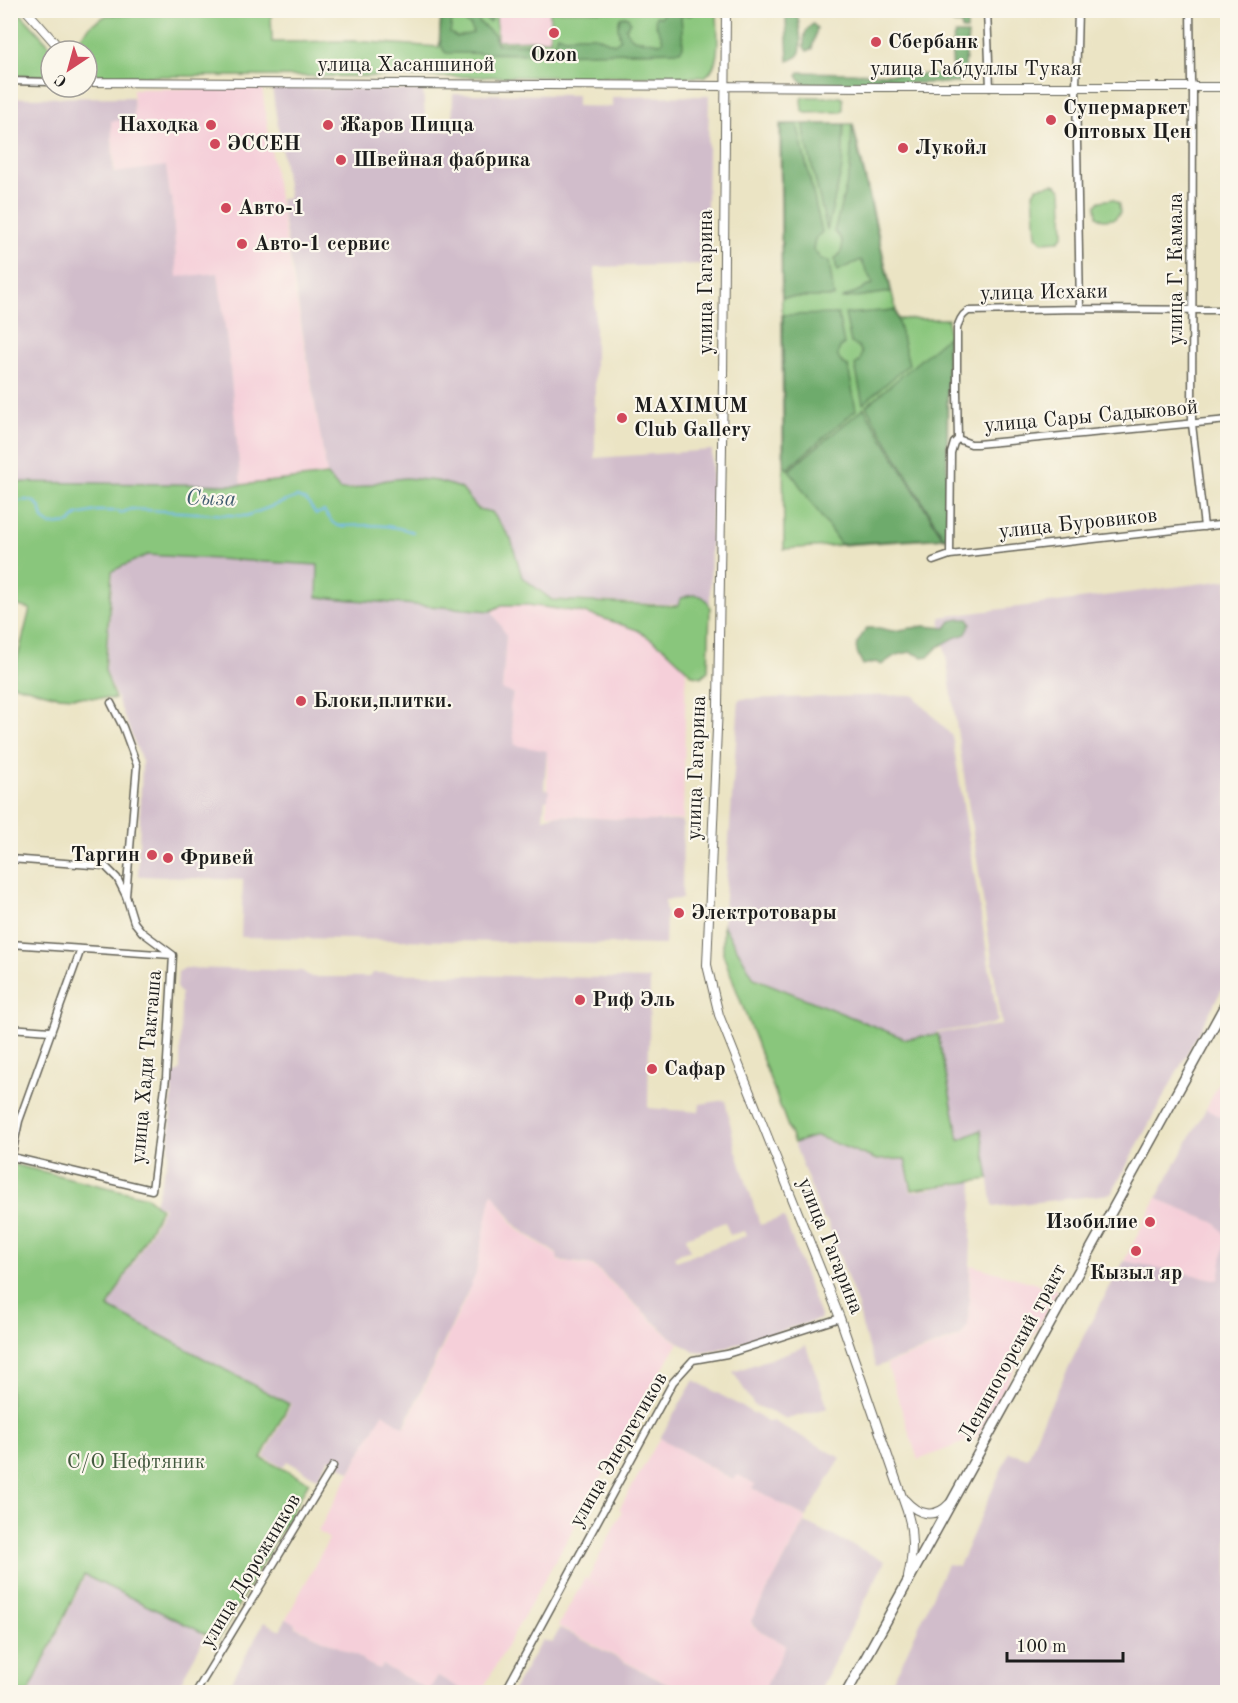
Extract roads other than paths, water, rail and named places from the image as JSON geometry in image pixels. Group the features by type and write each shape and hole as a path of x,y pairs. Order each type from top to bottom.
{"main road":[{"name":"Лениногорский тракт","path":"848,1692 1227,1000"}],"street":[{"path":"26,10 51,39"},
{"name":"улица Гагарина","path":"726,10 718,705 707,965 719,1015 840,1318 909,1518 913,1539 912,1556 904,1588"},
{"path":"987,10 990,87"},
{"path":"1078,10 1076,87 1080,309"},
{"name":"улица Г. Камала","path":"1190,10 1193,87 1192,423 1204,527"},
{"path":"10,81 39,82"},
{"name":"улица Хасаншиной","path":"99,81 725,85"},
{"name":"улица Габдуллы Тукая","path":"725,85 1227,87"},
{"name":"улица Исхаки","path":"950,555 951,453 958,439 957,329 963,315 968,311 1227,310"},
{"name":"улица Сары Садыковой","path":"958,439 977,444 1227,420"},
{"name":"улица Буровиков","path":"933,561 950,555 1227,524"},
{"path":"111,703 137,765 126,896"},
{"name":"улица Хади Такташа","path":"10,859 105,866 117,878 126,896 134,922 142,932 173,955 166,1078 152,1190 11,1158"},
{"path":"10,944 173,955"},
{"path":"11,1158 19,1121 81,949"},
{"path":"10,1029 50,1031"},
{"path":"10,1120 19,1121"},
{"name":"улица Энергетиков","path":"505,1692 673,1382 693,1360 728,1354 840,1318"},
{"name":"улица Дорожников","path":"196,1692 333,1466"},
{"name":"улица Гагарина","path":"900,1491 912,1507 927,1513 938,1513 952,1499"}],"waterway":[{"name":"Сыза","path":"10,506 22,500 33,501 40,508 43,519 51,525 70,523 77,515 97,511 121,513 131,509 246,516 297,497 307,501 316,514 324,511 338,526 385,526 413,532"}],"place":[{"name":"Ozon","path":"554,33"},
{"name":"Сбербанк","path":"876,42"},
{"name":"Супермаркет Оптовых Цен","path":"1051,120"},
{"name":"Находка","path":"211,125"},
{"name":"Жаров Пицца","path":"328,125"},
{"name":"ЭССЕН","path":"215,144"},
{"name":"Лукойл","path":"903,148"},
{"name":"Швейная фабрика","path":"341,160"},
{"name":"Авто-1","path":"226,208"},
{"name":"Авто-1 сервис","path":"242,244"},
{"name":"MAXIMUM Club Gallery","path":"622,418"},
{"name":"Блоки,плитки.","path":"301,701"},
{"name":"Таргин","path":"152,855"},
{"name":"Фривей","path":"168,858"},
{"name":"Электротовары","path":"679,913"},
{"name":"Риф Эль","path":"580,1000"},
{"name":"Сафар","path":"652,1069"},
{"name":"Изобилие","path":"1150,1222"},
{"name":"Кызыл яр","path":"1136,1251"}],"park label":[{"name":"С/О Нефтяник","path":"136,1462"}]}
